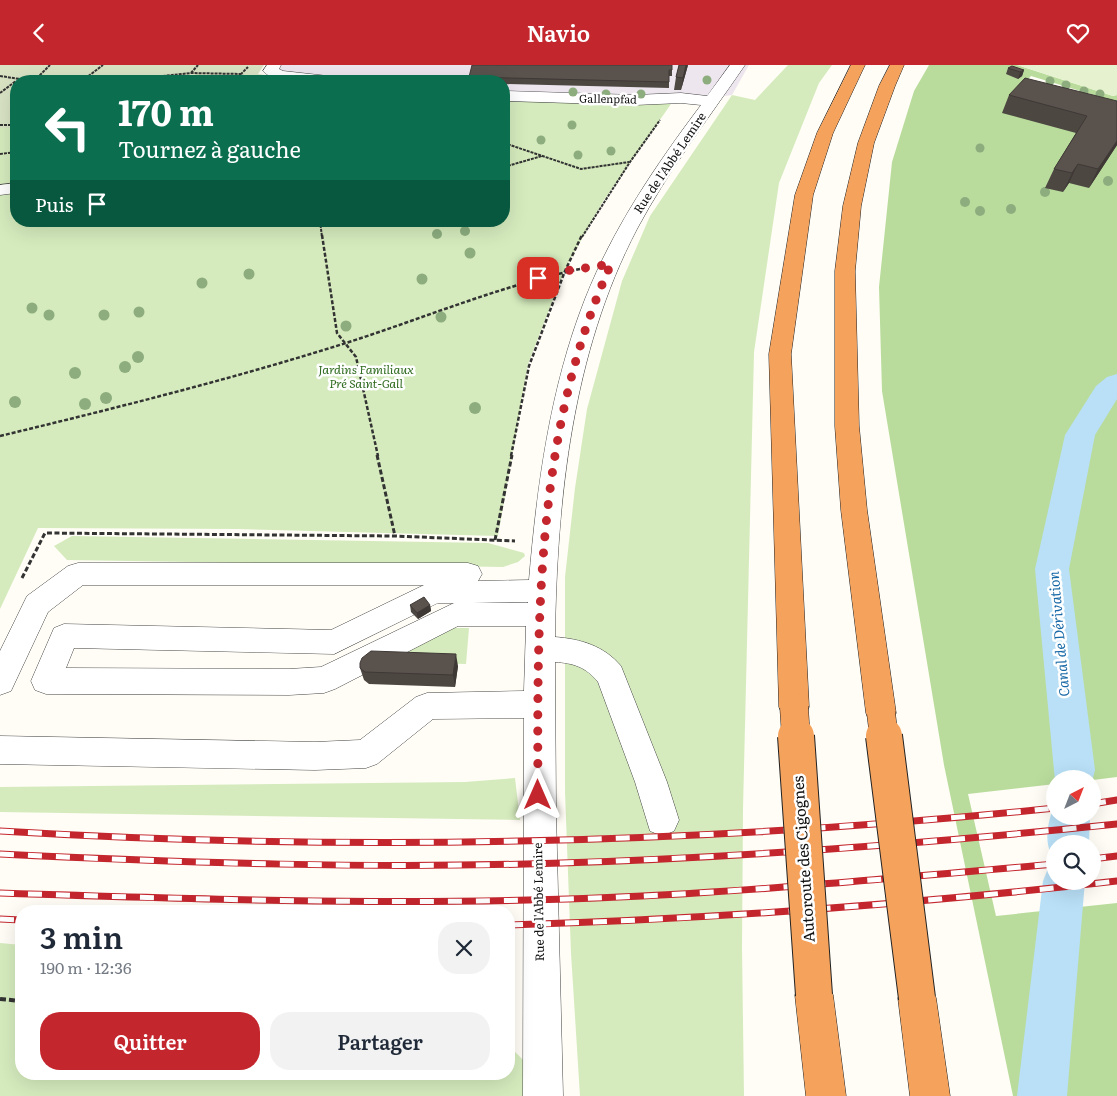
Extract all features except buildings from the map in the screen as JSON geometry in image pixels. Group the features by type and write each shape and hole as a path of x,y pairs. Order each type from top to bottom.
{"highway":[{"name":"Autoroute des Cigognes","path":"814,1003 794,707 780,354 804,195 826,133 858,65"},
{"path":"897,65 887,86 866,143 852,206 845,271 847,426 854,511 930,1096"},
{"path":"807,1096 814,1003"},
{"path":"814,1003 826,1096"}],"street":[{"path":"274,65 271,71 280,75"},
{"name":"Rue de l'Abbé Lemire","path":"543,1096 540,1013 539,648 544,543 552,473 567,397 598,291 627,228 654,182 738,65"},
{"name":"Gallenpfad","path":"510,96 635,100 681,98 712,101"},
{"path":"0,682 37,604 78,574 404,573 541,593"},
{"path":"435,592 541,593 455,614 324,680 289,682 46,681 64,636 334,642 435,592"},
{"path":"182,682 196,638"},
{"path":"324,680 334,642"},
{"path":"539,648 579,652 593,657 603,665 610,675 651,782 662,820"},
{"path":"0,750 315,755 366,754 427,706 539,704"}],"path":[{"path":"39,75 50,65"},
{"path":"90,75 103,65"},
{"path":"190,73 198,65"},
{"path":"166,75 190,73 241,74 249,65"},
{"path":"510,145 580,169 630,162"},
{"path":"510,165 543,156"},
{"path":"321,227 337,333 356,357 395,536"},
{"path":"0,436 155,399 344,343 538,278 565,271 611,264"},
{"path":"18,586 45,533 395,536 544,543"},
{"path":"0,999 15,1000"}],"shaded area":[{"path":"273,65 749,65 732,95 671,104 510,100 510,75 268,74"}],"green space":[{"path":"0,65 264,65 258,74 265,75 10,75 10,128 0,128"},
{"path":"788,65 832,65 819,83 779,183 754,352 743,809 744,1096 580,1096 571,953 565,792 565,577 575,488 587,409 622,281 650,216 732,95 755,100"},
{"path":"929,65 1017,65 1113,96 1117,95 1117,101 1110,100 1031,76 1017,91 1117,115 1117,777 1101,779 1101,770 1046,770 1046,785 968,794 996,916 1117,903 1117,1096 1013,1096 944,765 882,391 879,287 892,162 914,91"},
{"path":"1017,65 1117,65 1117,95 1113,96"},
{"name":"Jardins Familiaux Pré Saint-Gall","path":"510,100 671,104 602,203 565,269 528,364 498,536 238,529 38,528 0,609 0,128 10,128 10,227 510,227"},
{"path":"72,536 488,543 524,553 525,556 518,562 503,567 67,560 54,546"},
{"path":"449,628 469,628 466,664 386,662"},
{"path":"515,778 520,820 0,812 0,787 465,782"},
{"path":"0,943 15,944 15,1080 515,1080 515,1052 560,1096 0,1096"}],"waterway":[{"name":"Canal de Dérivation","path":"1075,770 1052,569 1080,435 1106,393 1117,383"},
{"name":"Canal de Dérivation","path":"1069,825 1069,835"},
{"name":"Canal de Dérivation","path":"1042,1096 1063,890"}],"railway":[{"path":"1101,803 1117,800"},
{"path":"0,831 132,838 264,841 528,841 792,830 1046,809"},
{"path":"0,854 281,864 492,865 701,857 840,848 1117,824"},
{"path":"1101,858 1117,856"},
{"path":"0,893 213,899 497,901 629,897 751,889 1046,865"},
{"path":"515,925 737,915 965,897 1117,881"},
{"path":"0,919 15,920"}],"route":[{"path":"538,278 565,271 611,264 598,291 580,346 567,397 552,473 541,591 538,795"}]}
